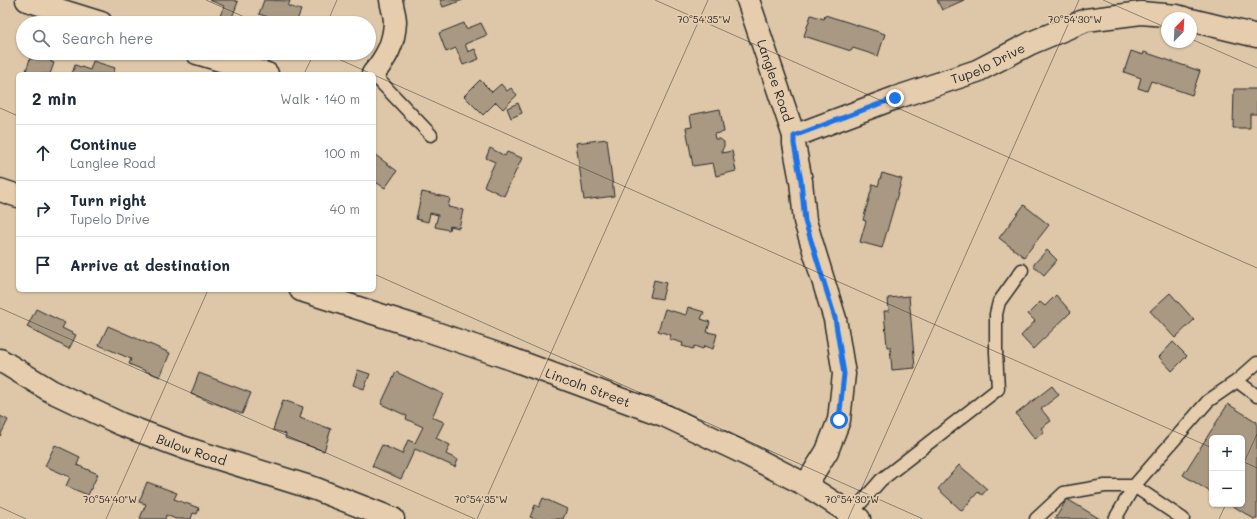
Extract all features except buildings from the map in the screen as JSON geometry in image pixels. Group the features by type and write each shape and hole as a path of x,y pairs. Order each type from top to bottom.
{"street":[{"path":"27,0 78,16"},
{"path":"374,72 390,48 395,21 391,0"},
{"name":"Langlee Road","path":"748,0 794,136 805,221 835,318 844,374 839,420 827,451 806,485"},
{"name":"Tupelo Drive","path":"794,136 895,98 977,71 1031,43 1086,20 1141,14 1161,15"},
{"path":"1197,21 1257,36"},
{"path":"220,60 260,72"},
{"path":"0,190 16,195"},
{"name":"Lincoln Street","path":"307,292 484,350 666,416 748,455 806,485 855,516"},
{"name":"Bulow Road","path":"0,360 51,391 121,424 185,448 316,489 393,519"}],"lane":[{"path":"376,77 431,135"},
{"path":"855,516 881,480 998,389 996,352 999,302 1022,270"},
{"path":"1115,519 1134,486 1208,401 1237,381 1257,363"},
{"path":"1237,381 1257,396"},
{"path":"1036,519 1064,493 1105,486 1134,486 1183,519"}],"route":[{"path":"839,420 844,374 835,318 805,221 794,136 895,98"}]}
